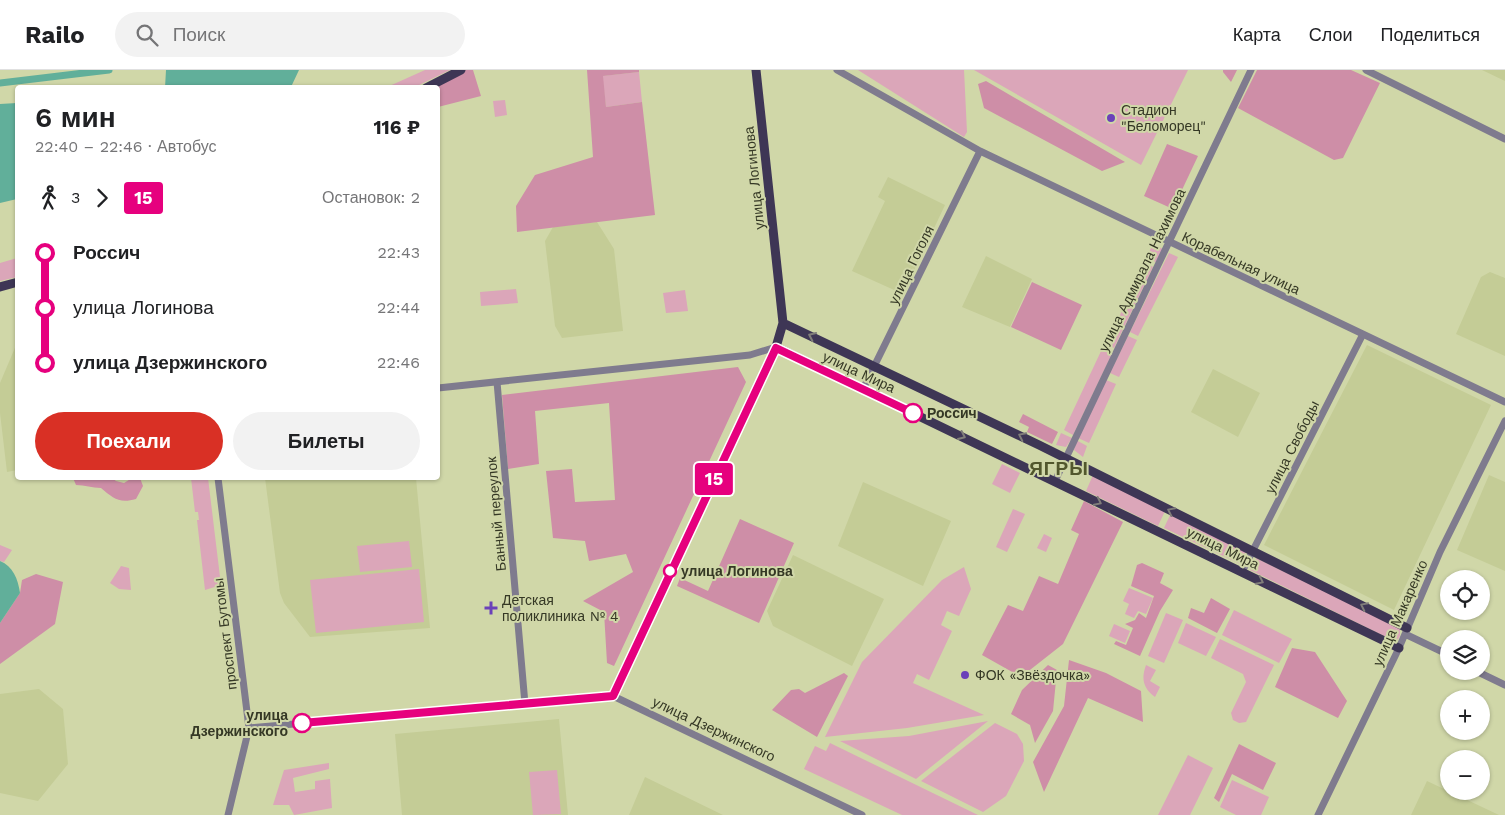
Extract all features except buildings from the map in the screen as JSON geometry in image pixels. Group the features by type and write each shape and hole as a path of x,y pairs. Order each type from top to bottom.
{"main road":[{"path":"432,85 461,70"},
{"name":"улица Логинова","path":"756,70 783,323 776,348"},
{"path":"0,287 15,283"},
{"name":"улица Мира","path":"783,323 1065,459 1406,631"},
{"name":"улица Мира","path":"776,348 1398,648"}],"street":[{"name":"Корабельная улица","path":"837,70 980,151 1505,402"},
{"name":"улица Адмирала Нахимова","path":"1055,481 1251,70"},
{"path":"1366,70 1505,139"},
{"name":"улица Гоголя","path":"863,389 980,151"},
{"name":"улица Свободы","path":"1242,572 1363,334"},
{"path":"440,388 750,355 776,348"},
{"name":"улица Логинова","path":"613,696 776,348"},
{"name":"Банный переулок","path":"497,382 525,704"},
{"name":"улица Макаренко","path":"1318,815 1406,631 1440,552 1505,421"},
{"name":"проспект Бутомы","path":"218,480 249,728 228,815"},
{"name":"улица Мира","path":"1406,631 1440,650"},
{"path":"1490,678 1505,685"},
{"path":"249,728 613,696"},
{"name":"улица Дзержинского","path":"613,696 862,815"}],"shaded area":[{"path":"425,70 450,70 419,85 392,85"},
{"path":"466,70 473,70 481,96 440,106 438,85"},
{"path":"587,70 639,70 639,72 603,76 606,107 642,102 655,215 517,232 516,206 535,175 593,157"},
{"path":"858,70 964,70 967,132 964,137"},
{"name":"Стадион \"Беломорец\"","path":"974,70 1188,70 1141,165"},
{"path":"1223,70 1237,70 1231,82 1223,72"},
{"path":"1257,70 1351,70 1380,83 1343,158 1334,160 1238,108"},
{"path":"1482,70 1505,70 1505,81"},
{"path":"639,72 642,102 606,107 602,76"},
{"path":"986,81 1125,162 1102,171 984,108 978,84"},
{"path":"505,100 507,115 495,117 493,101"},
{"path":"1167,144 1198,156 1173,209 1144,196"},
{"path":"888,177 945,205 903,294 852,271 885,201 878,197"},
{"path":"597,222 614,249 623,331 562,338 555,326 545,241 553,227"},
{"path":"1153,244 1163,249 1156,262 1146,258"},
{"path":"1169,253 1178,257 1138,336 1130,332"},
{"path":"986,256 1032,279 1010,327 962,307"},
{"path":"15,259 15,277 0,281 0,263"},
{"path":"1145,263 1153,267 1114,348 1106,344"},
{"path":"1490,272 1505,278 1505,356 1456,334 1481,277"},
{"path":"1032,282 1082,305 1061,350 1011,327"},
{"path":"516,289 518,303 481,306 480,292"},
{"path":"685,290 688,311 666,313 663,293"},
{"path":"1128,336 1137,340 1119,377 1110,373"},
{"path":"1367,345 1491,405 1394,610 1264,545"},
{"path":"15,348 15,470 7,472 0,413 0,383"},
{"path":"1102,349 1112,354 1073,435 1064,430"},
{"path":"738,367 746,382 614,666 607,663 604,612 583,601 633,572 626,554 589,561 585,541 553,538 546,471 572,469 575,502 615,500 609,403 535,411 539,464 508,469 502,395"},
{"path":"1213,369 1260,393 1238,437 1191,412"},
{"path":"1106,380 1116,384 1089,443 1078,438"},
{"path":"1023,414 1058,432 1052,444 1027,432 1029,427 1019,422"},
{"path":"1061,433 1072,438 1066,447 1056,445"},
{"path":"1076,440 1087,446 1083,457 1074,450"},
{"path":"1002,464 1020,473 1010,493 992,484"},
{"path":"1093,475 1166,509 1158,526 1086,491"},
{"path":"1489,475 1505,482 1505,571 1457,550"},
{"path":"74,480 115,480 124,483 129,480 141,480 143,486 136,499 125,501 113,497 101,488 76,485"},
{"path":"191,480 208,480 221,585 205,590 197,520 199,520 198,512 195,512"},
{"path":"265,480 416,480 430,628 310,637 284,603 280,593"},
{"path":"863,482 951,521 923,586 838,546"},
{"path":"1084,501 1123,522 1063,644 1021,677 982,655 1008,605 1023,611 1039,576 1058,584 1079,534 1071,530"},
{"path":"1013,509 1025,514 1007,552 996,547"},
{"path":"1171,513 1247,549 1240,564 1164,528"},
{"path":"740,519 794,543 759,623 677,586 680,578 708,591"},
{"path":"1044,534 1052,538 1046,552 1037,548"},
{"path":"409,541 412,567 360,572 357,546"},
{"path":"0,545 12,550 4,562 0,561"},
{"path":"793,555 884,599 852,666 773,626 767,611"},
{"path":"1256,558 1400,628 1400,636 1396,642 1250,570"},
{"path":"1142,563 1164,573 1160,583 1173,590 1160,611 1140,656 1114,644 1116,641 1126,645 1133,628 1125,624 1135,620 1139,613 1146,618 1154,596 1131,586 1137,565"},
{"path":"121,566 129,568 131,590 119,589 110,583"},
{"path":"964,567 971,589 959,616 947,611 941,625 952,631 929,680 917,674 913,683 984,715 907,728 825,737 862,662 942,580"},
{"path":"419,569 424,622 316,633 310,580"},
{"path":"36,574 63,582 55,624 0,664 0,623 20,593 22,580"},
{"path":"1129,588 1153,598 1146,614 1138,611 1134,618 1125,614 1129,604 1123,601"},
{"path":"1211,598 1230,609 1217,633 1188,618 1191,608 1204,613"},
{"path":"1234,610 1292,639 1279,663 1222,635"},
{"path":"1166,613 1183,620 1164,663 1148,656"},
{"path":"1186,623 1216,637 1206,656 1178,643"},
{"path":"1114,624 1130,631 1125,643 1109,636"},
{"path":"1220,639 1274,665 1246,722 1239,723 1233,720 1231,713 1246,682 1243,674 1211,658"},
{"path":"1292,648 1315,652 1347,701 1338,718 1275,687"},
{"path":"1069,660 1106,673 1141,691 1143,722 1088,698 1044,792 1033,762 1064,706"},
{"path":"1048,665 1057,670 1053,711 1035,743 1030,725 1011,714 1022,690"},
{"path":"1146,665 1156,670 1150,681 1160,687 1155,697 1144,683"},
{"path":"844,673 848,676 817,737 772,710 791,690 799,689 805,693"},
{"path":"39,689 63,709 68,764 38,801 0,793 0,694"},
{"path":"559,719 568,815 402,815 395,734"},
{"path":"988,721 916,779 840,741 909,736"},
{"path":"995,723 1017,734 1023,744 1024,761 1006,796 983,812 921,781"},
{"path":"830,743 978,815 902,815 804,769 815,746 826,751"},
{"path":"1239,744 1276,763 1263,790 1232,774 1219,802 1214,798"},
{"path":"1188,755 1213,768 1190,815 1158,815"},
{"path":"329,763 329,769 293,778 295,792 315,789 315,781 330,779 332,808 294,815 289,805 273,805 284,770"},
{"path":"557,770 561,814 533,815 529,772"},
{"path":"645,777 723,815 629,815"},
{"path":"1232,780 1269,797 1261,815 1236,815 1220,807"},
{"path":"1427,781 1440,787 1440,800 1467,800 1499,815 1411,815"}],"water":[{"path":"166,70 299,70 292,85 165,85"},
{"path":"15,103 15,199 0,203 0,104"},
{"path":"0,561 12,570 20,593 0,623"}],"waterway":[{"path":"0,83 109,70"}],"bus line":[{"name":"15","path":"302,723 613,696 628,659 776,348 913,413"}],"place":[{"name":"Стадион \"Беломорец\"","path":"1111,118"},
{"name":"Россич","path":"913,413"},
{"name":"улица Логинова","path":"670,571"},
{"name":"Детская поликлиника № 4","path":"491,608"},
{"name":"ФОК «Звёздочка»","path":"965,675"},
{"name":"улица Дзержинского","path":"302,723"}],"district":[{"name":"ЯГРЫ","path":"1059,468"}]}
